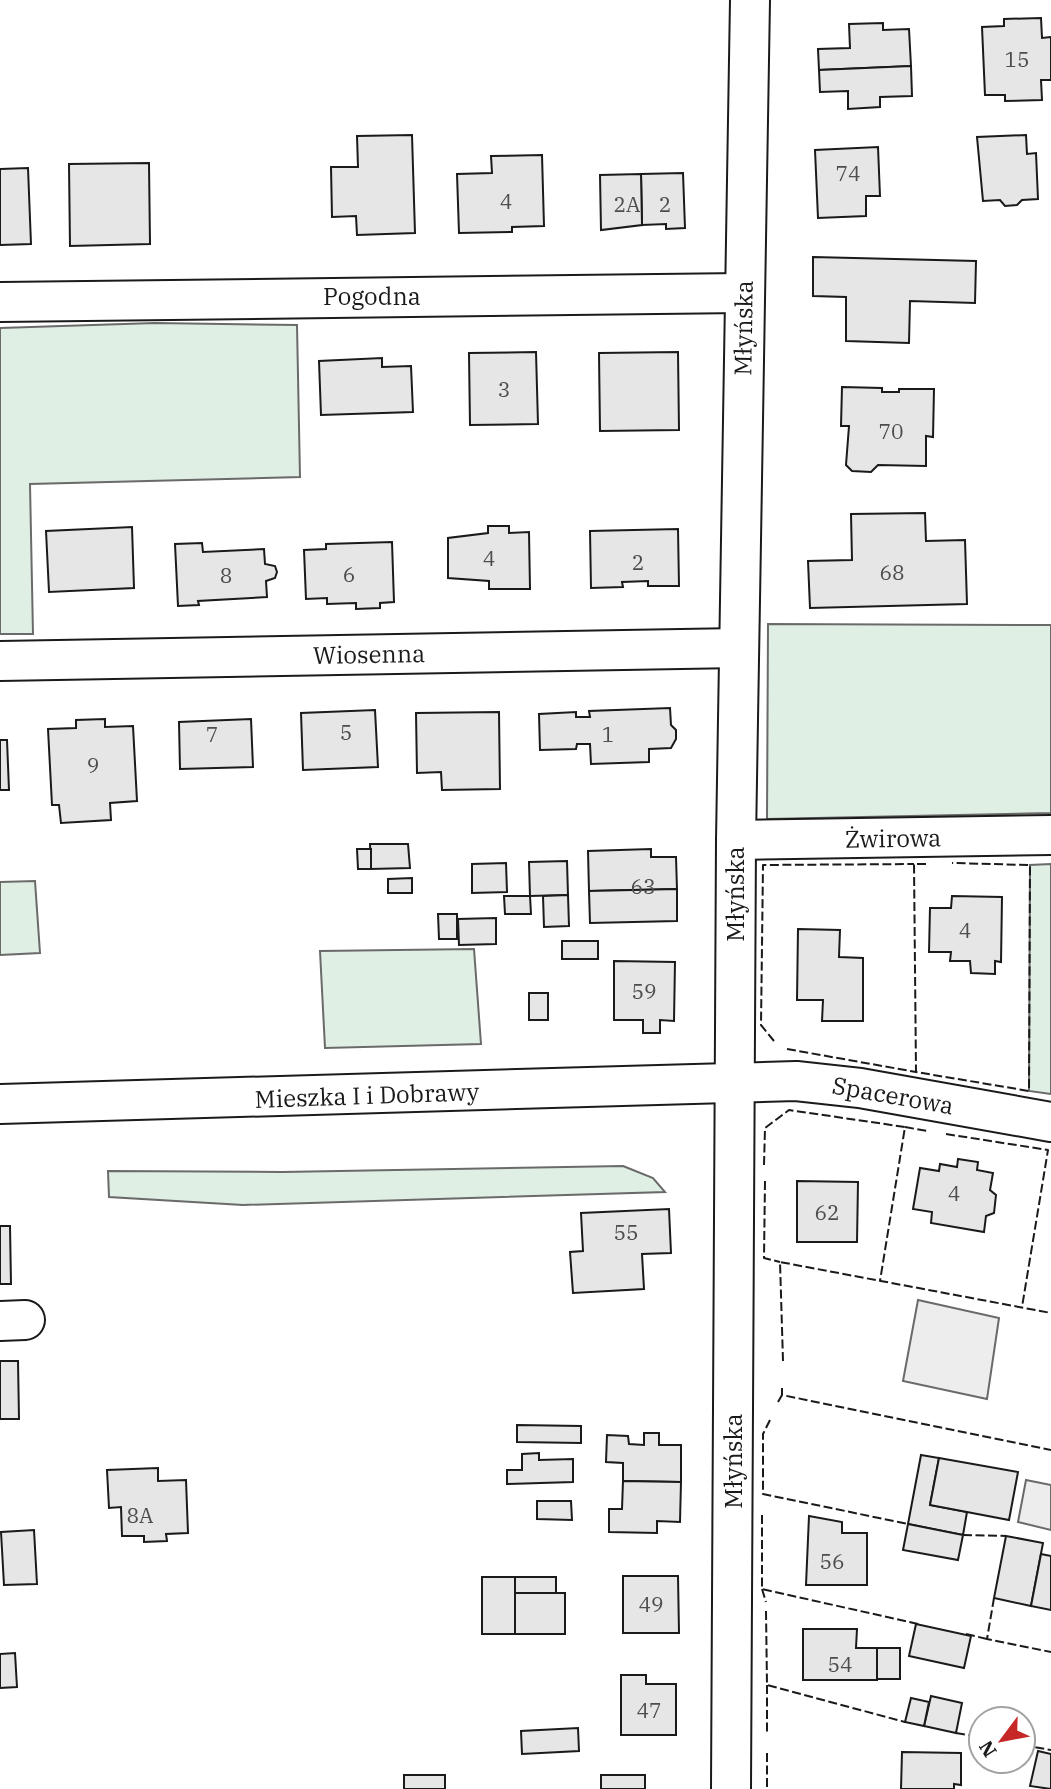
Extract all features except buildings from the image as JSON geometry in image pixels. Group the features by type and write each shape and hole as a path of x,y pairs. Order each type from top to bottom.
{"street":[{"name":"Młyńska","path":"731,1789 736,841 743,293 750,0"},
{"name":"Pogodna","path":"0,302 743,293"},
{"name":"Wiosenna","path":"0,661 739,648"},
{"name":"Żwirowa","path":"736,841 1051,835"},
{"name":"Mieszka I i Dobrawy","path":"0,1104 295,1098 734,1082"},
{"name":"Spacerowa","path":"734,1082 827,1083 1051,1122"}],"green space":[{"path":"155,323 297,325 300,477 30,484 33,634 0,634 0,328"},
{"path":"768,624 1051,625 1051,813 767,819"},
{"path":"1051,864 1051,1094 1029,1091 1030,865"},
{"path":"35,881 40,953 0,955 0,882"},
{"path":"474,949 481,1044 325,1048 320,951"},
{"path":"623,1166 653,1178 665,1192 243,1205 109,1197 108,1171 282,1172"}],"shaded area":[{"path":"918,1300 999,1318 987,1399 903,1381"},
{"path":"1026,1480 1051,1485 1051,1530 1018,1522"}],"fence":[{"path":"926,864 914,864 916,1072 1029,1091 1030,865 952,863"},
{"path":"774,1041 761,1025 763,865 914,864"},
{"path":"787,1049 916,1072"},
{"path":"764,1165 765,1128 789,1110 905,1127 880,1281"},
{"path":"905,1127 927,1131"},
{"path":"946,1134 1048,1150 1022,1307"},
{"path":"765,1181 764,1258 780,1262"},
{"path":"783,1361 780,1262 1051,1313"},
{"path":"782,1388 782,1395"},
{"path":"778,1402 782,1395 1051,1450"},
{"path":"770,1420 763,1434 763,1494 908,1524"},
{"path":"762,1515 762,1589 918,1624"},
{"path":"963,1535 1006,1536"},
{"path":"762,1589 766,1602"},
{"path":"994,1598 987,1639 1051,1652"},
{"path":"766,1611 767,1685 905,1722"},
{"path":"966,1634 987,1639"},
{"path":"767,1685 767,1733"},
{"path":"956,1733 967,1735"},
{"path":"1037,1748 1051,1750"},
{"path":"767,1753 767,1789"}]}
